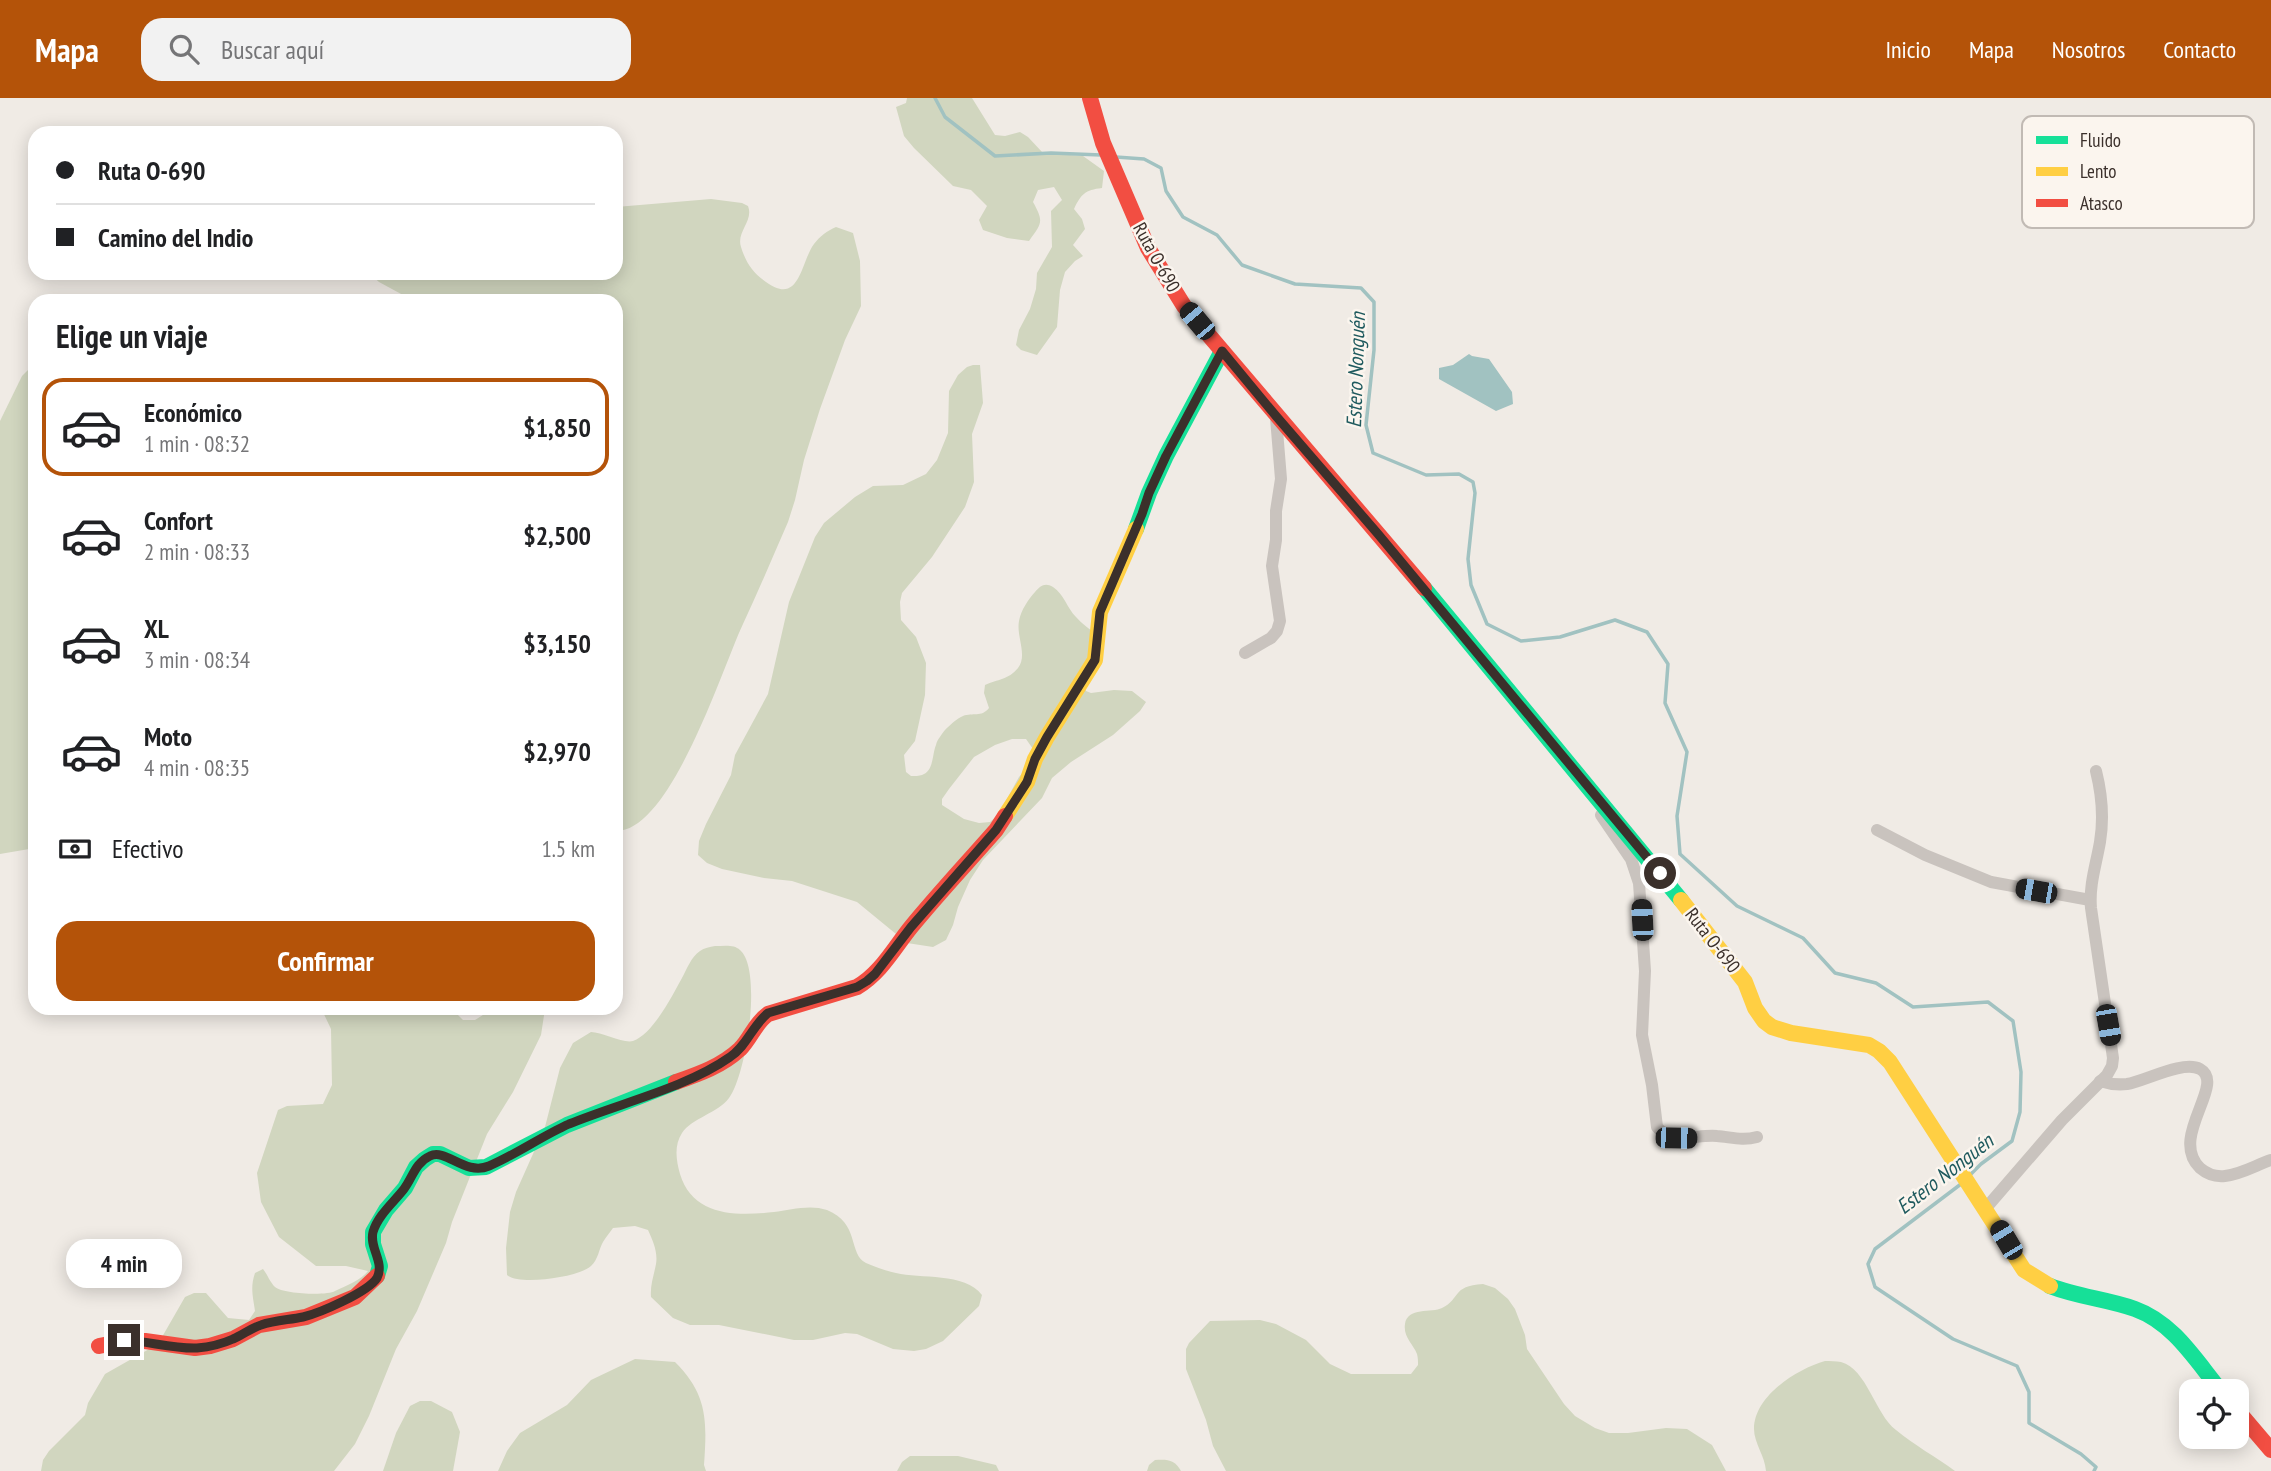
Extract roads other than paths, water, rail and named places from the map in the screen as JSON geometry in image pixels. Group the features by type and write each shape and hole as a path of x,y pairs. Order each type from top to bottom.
{"street":[{"name":"Ruta O-690","path":"1090,98 1103,143 1153,258 1184,306 1378,534 1736,969 1764,1021 1772,1027 1791,1033 1869,1045 1879,1051 1890,1062 2024,1270 2043,1284 2149,1315 2165,1325 2211,1379"},
{"path":"99,1346 124,1340 195,1348 211,1346 233,1339 259,1325 306,1317 355,1297 378,1275 380,1266 373,1244 373,1232 386,1210 405,1188 416,1167 433,1154 440,1154 469,1168 486,1167 567,1125 713,1068 741,1048 768,1013 857,987 875,974 911,927 996,830 1027,782 1047,737 1095,660 1100,612 1166,456 1222,351"},
{"path":"1245,653 1271,638 1280,621 1272,566 1281,479 1276,416"},
{"path":"1560,754 1577,786 1626,850 1637,875 1645,971 1642,1035 1657,1127 1667,1136 1676,1138 1757,1138"},
{"path":"1986,1208 2042,1142 2110,1071 2113,1058 2090,900 2103,818 2096,771"},
{"path":"1877,830 1941,863 1991,882 2090,900"},
{"path":"2100,1081 2125,1084 2182,1067 2198,1068 2204,1072 2207,1081 2204,1098 2191,1131 2192,1152 2198,1166 2207,1173 2223,1176 2239,1173 2271,1160"},
{"path":"2249,1424 2271,1450"}],"water":[{"path":"1469,354 1489,359 1512,392 1513,404 1496,411 1439,379 1439,368 1453,365"}],"waterway":[{"name":"Estero Nonguén","path":"935,98 945,117 995,156 1051,153 1101,155"},
{"name":"Estero Nonguén","path":"1116,157 1144,159 1161,168 1166,191 1183,217 1217,235 1242,265 1295,284 1361,288 1374,302 1374,350 1366,425 1373,453 1426,475 1459,474 1473,482 1475,493 1468,559 1471,585 1487,624 1521,641 1560,637 1615,620 1647,632 1668,664 1665,703 1687,752 1677,816 1680,854 1737,906 1803,938 1835,973 1876,983 1913,1007 1988,1002 2013,1021 2021,1072 2020,1112 2012,1141 1969,1176"},
{"name":"Estero Nonguén","path":"1961,1184 1875,1249 1868,1264 1875,1287 1953,1339 2017,1366 2029,1392 2029,1423 2081,1454 2096,1467 2094,1471"}]}
